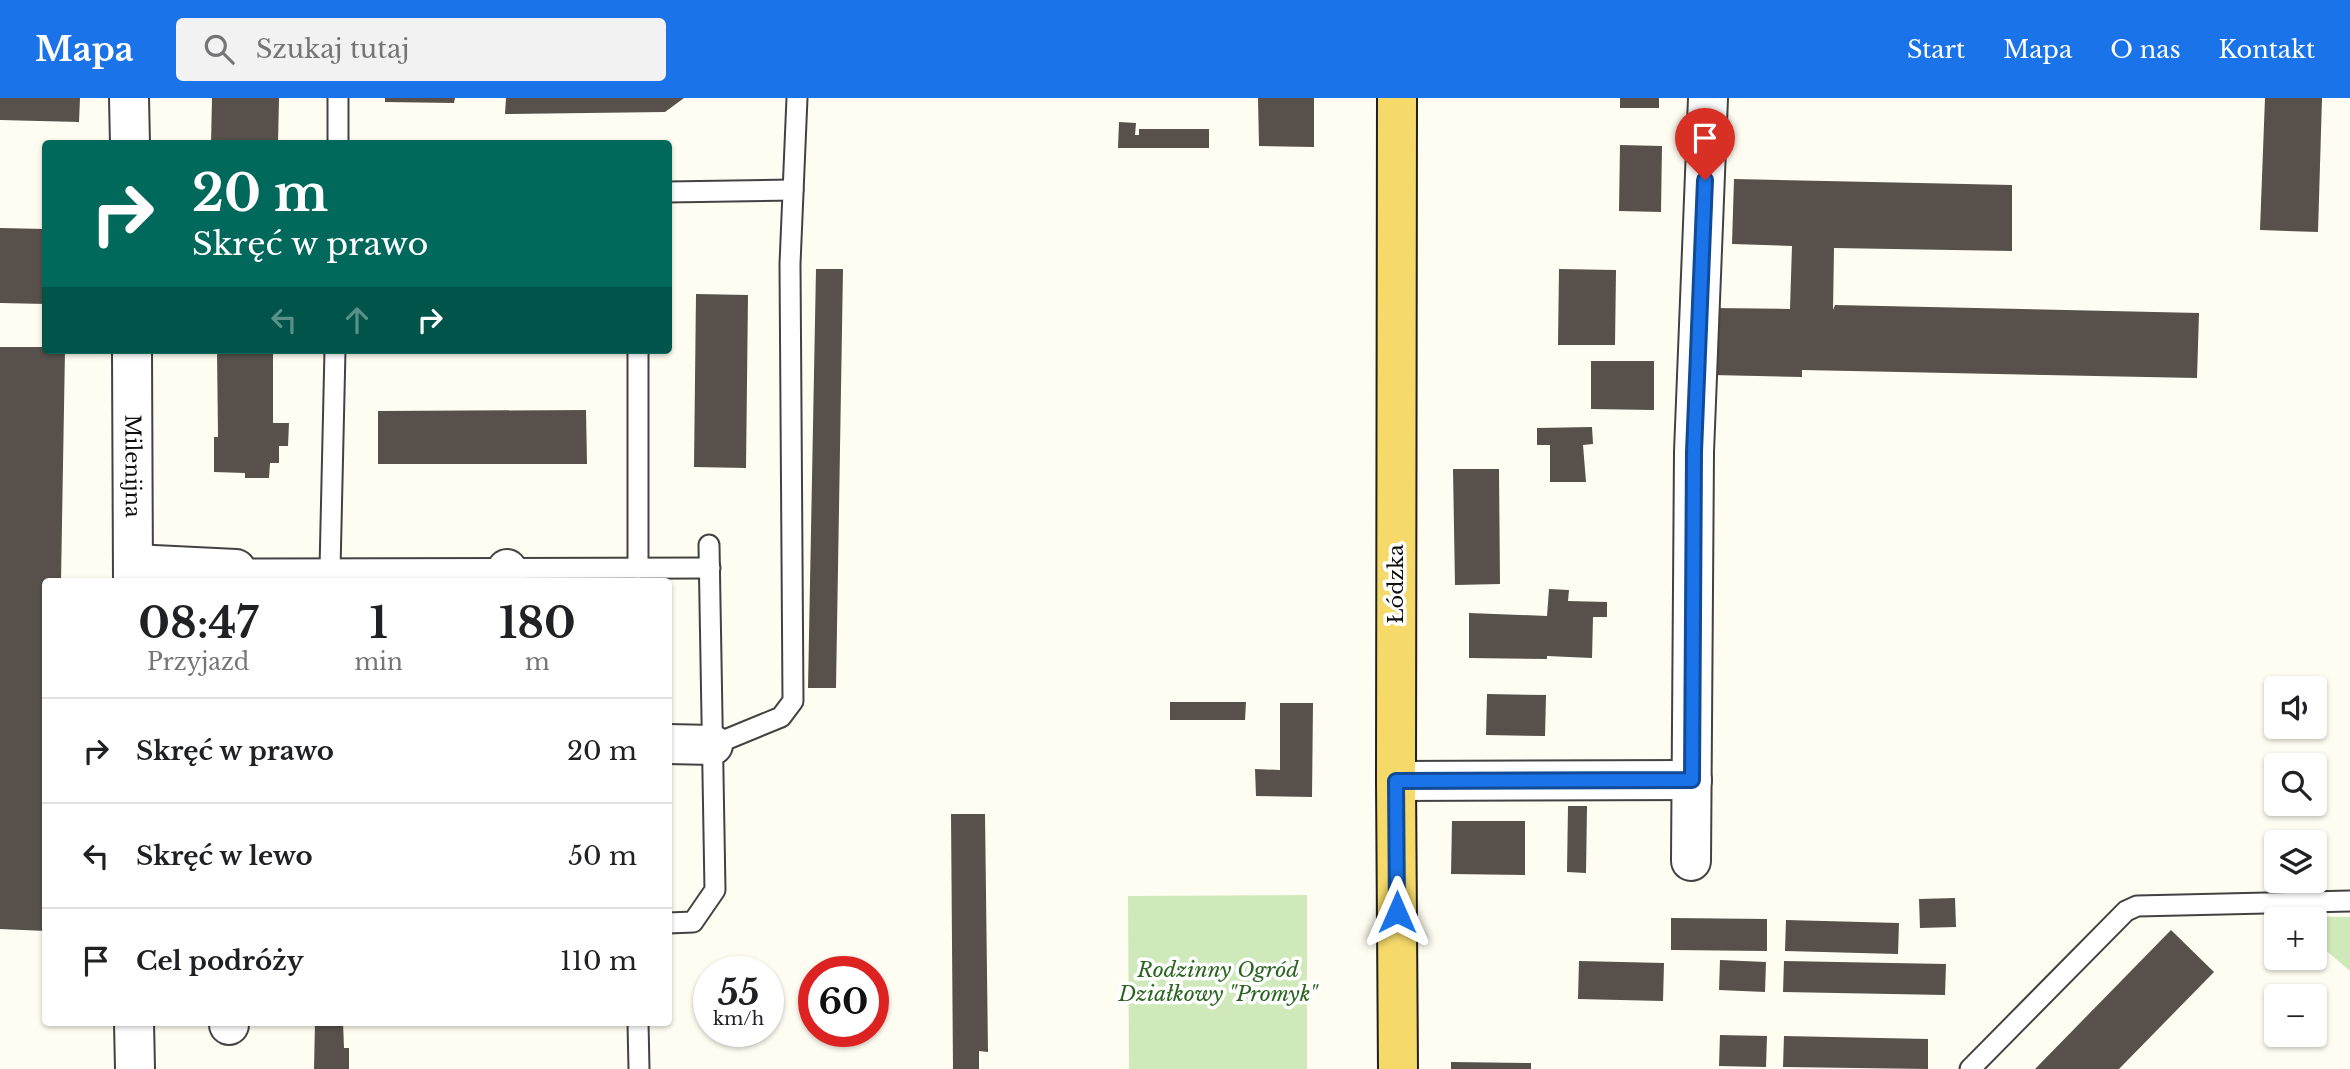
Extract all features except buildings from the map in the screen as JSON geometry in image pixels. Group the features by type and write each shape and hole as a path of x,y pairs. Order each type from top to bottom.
{"main road":[{"name":"Łódzka","path":"1396,98 1398,1069"}],"street":[{"path":"130,98 130,140"},
{"path":"1691,861 1694,452 1708,98"},
{"name":"Milenijna","path":"132,354 133,572"},
{"path":"133,572 236,575"},
{"path":"672,744 713,745"},
{"path":"1396,781 1692,780"},
{"path":"135,1026 135,1069"}],"lane":[{"path":"338,98 338,140"},
{"path":"713,745 781,717 793,701 790,264 797,98"},
{"path":"672,192 793,190"},
{"path":"330,569 335,354"},
{"path":"638,354 638,568"},
{"path":"672,923 693,922 715,890 709,545"},
{"path":"236,575 330,569 507,575 638,568 710,568"},
{"path":"1970,1069 2126,911 2137,906 2350,901"},
{"path":"638,1026 639,1069"}],"green space":[{"name":"Rodzinny Ogród Działkowy \"Promyk\"","path":"1307,895 1307,1069 1129,1069 1128,896"},
{"path":"2327,917 2350,917 2350,971 2327,951"}],"route":[{"path":"1397,912 1396,781 1692,780 1694,452 1705,180"}]}
